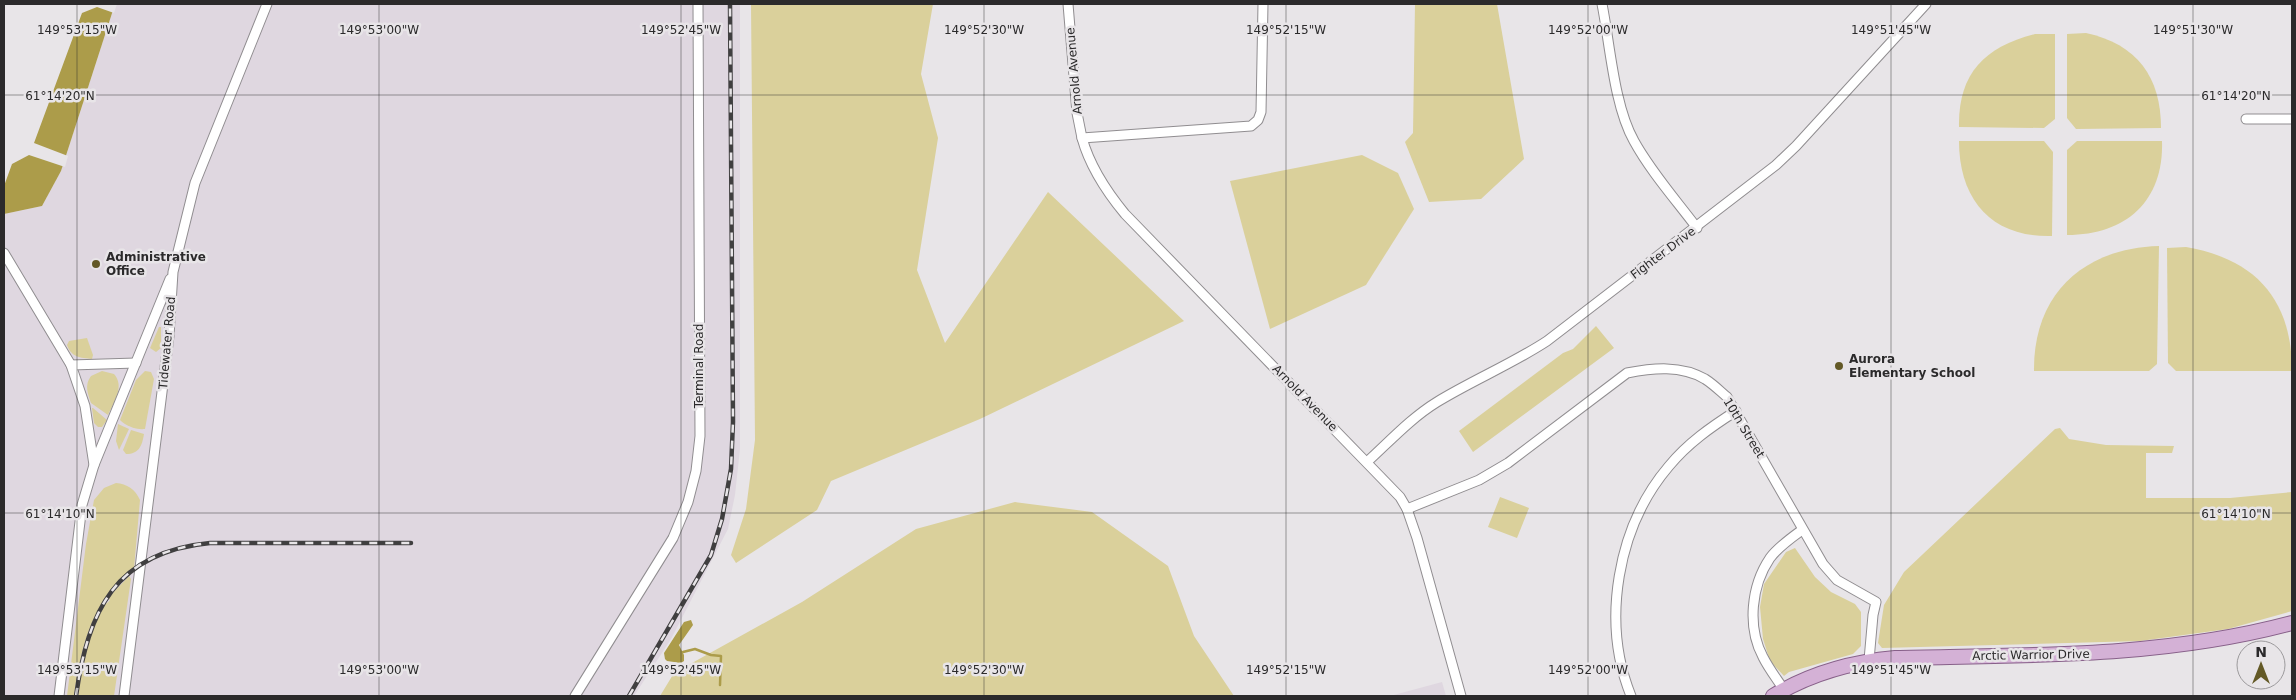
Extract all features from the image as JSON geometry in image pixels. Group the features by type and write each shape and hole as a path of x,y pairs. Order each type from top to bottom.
{"main road":[{"name":"Arctic Warrior Drive","path":"1779,693 1826,671 1869,660 2090,654 2143,650 2234,637 2292,623"}],"street":[{"name":"Tidewater Road","path":"124,696 169,336 173,272 195,183 267,4"},
{"name":"Terminal Road","path":"575,696 673,538 688,502 696,471 700,436 698,4"},
{"name":"Arnold Avenue","path":"1068,4 1077,113 1086,151 1098,177 1126,214 1400,497 1407,509 1461,696"},
{"path":"1082,138 1251,126 1258,120 1261,112 1263,4"},
{"path":"1602,4 1618,94 1628,129 1654,170 1697,228"},
{"name":"Fighter Drive","path":"1368,462 1417,417 1437,402 1548,341 1697,228 1776,165 1796,146 1926,4"},
{"path":"2246,119 2292,119"},
{"path":"4,253 71,365 84,406 94,465"},
{"path":"59,696 82,506 94,465 173,272"},
{"path":"71,365 136,363"},
{"name":"10th Street","path":"1407,509 1479,480 1508,462 1627,373 1670,368 1688,372 1705,379 1727,397 1813,550 1837,580 1876,602 1869,660"},
{"path":"1630,696 1620,661 1616,624 1617,588 1625,551 1644,506 1668,467 1702,433 1736,411"},
{"path":"1779,693 1757,643 1754,628 1754,600 1757,585 1770,558 1802,530"}],"shaded area":[{"path":"4,4 115,4 61,171 42,206 4,214"},
{"path":"115,4 740,4 740,449 735,495 728,529 671,639 634,696 4,696 4,214 42,206 61,171"},
{"path":"751,4 933,4 921,74 938,138 917,270 945,343 1048,192 1184,321 980,419 831,481 817,510 736,563 731,555 746,509 755,440"},
{"path":"1415,4 1497,4 1524,159 1481,199 1429,202 1405,142 1413,133"},
{"path":"2086,33 2119,45 2132,54 2143,66 2151,78 2156,93 2160,110 2161,128 2076,129 2067,118 2067,34"},
{"path":"2035,34 2055,34 2055,119 2044,128 1959,127 1963,92 1969,78 1978,66 1988,55 2001,47"},
{"path":"1959,141 2044,141 2053,152 2052,236 2031,235 2012,230 1996,222 1983,211 1973,198 1965,181"},
{"path":"2077,141 2162,141 2161,162 2156,181 2148,197 2124,221 2107,229 2067,235 2067,150"},
{"path":"1362,155 1398,173 1414,209 1366,285 1270,329 1230,181"},
{"path":"2159,246 2157,364 2149,371 2034,371 2036,344 2043,319 2053,298 2068,280 2086,266 2108,256 2132,249"},
{"path":"2186,247 2211,253 2232,261 2250,273 2265,287 2277,304 2285,323 2290,346 2292,371 2176,371 2168,363 2167,248"},
{"path":"1596,326 1614,348 1473,452 1459,431 1563,353 1573,349"},
{"path":"159,327 161,327 161,348 156,352 150,348"},
{"path":"87,338 93,355 92,359 76,356 67,345 69,341"},
{"path":"102,371 114,374 119,384 119,389 108,415 91,403 87,390 91,376"},
{"path":"145,371 151,372 154,379 145,429 138,429 128,426 120,420 136,380"},
{"path":"93,408 107,420 102,427 98,427 94,423"},
{"path":"118,424 129,429 119,450 116,441"},
{"path":"2060,428 2069,439 2106,445 2174,446 2172,453 2146,453 2146,498 2230,498 2292,492 2292,611 2228,629 2140,641 1882,648 1878,643 1884,605 1904,572 2055,429"},
{"path":"131,430 144,434 141,446 137,451 126,454 123,450"},
{"path":"116,483 130,488 140,500 134,569 120,581 98,609 80,660 74,696 67,696 86,544 94,500 104,488"},
{"path":"1500,497 1529,508 1517,538 1488,527"},
{"path":"1015,502 1092,512 1168,566 1194,636 1234,696 660,696 674,673 802,602 916,529"},
{"path":"1795,548 1815,577 1831,592 1855,604 1861,612 1861,646 1853,654 1789,672 1784,676 1770,661 1763,639 1760,607 1764,584 1786,552"},
{"path":"129,576 131,579 114,696 78,696 85,652 95,619 101,607 110,600 108,598"},
{"path":"691,620 693,625 679,645 684,655 684,661 681,663 667,661 664,653 684,622"},
{"path":"1442,682 1446,696 1390,696"}],"pier":[{"path":"4,4 117,4 114,13 97,7 82,13 34,143 68,156 65,167 29,155 12,164 4,186"}],"waterway":[{"path":"683,652 695,649 711,655 721,656 720,685"}],"railway":[{"path":"629,696 711,555 722,519 731,469 733,422 730,4"},
{"path":"76,696 81,665 99,613 112,591 129,573 151,559 177,549 210,543 411,543"}],"place":[{"name":"Administrative Office","path":"96,264"},
{"name":"Aurora Elementary School","path":"1839,366"}]}
